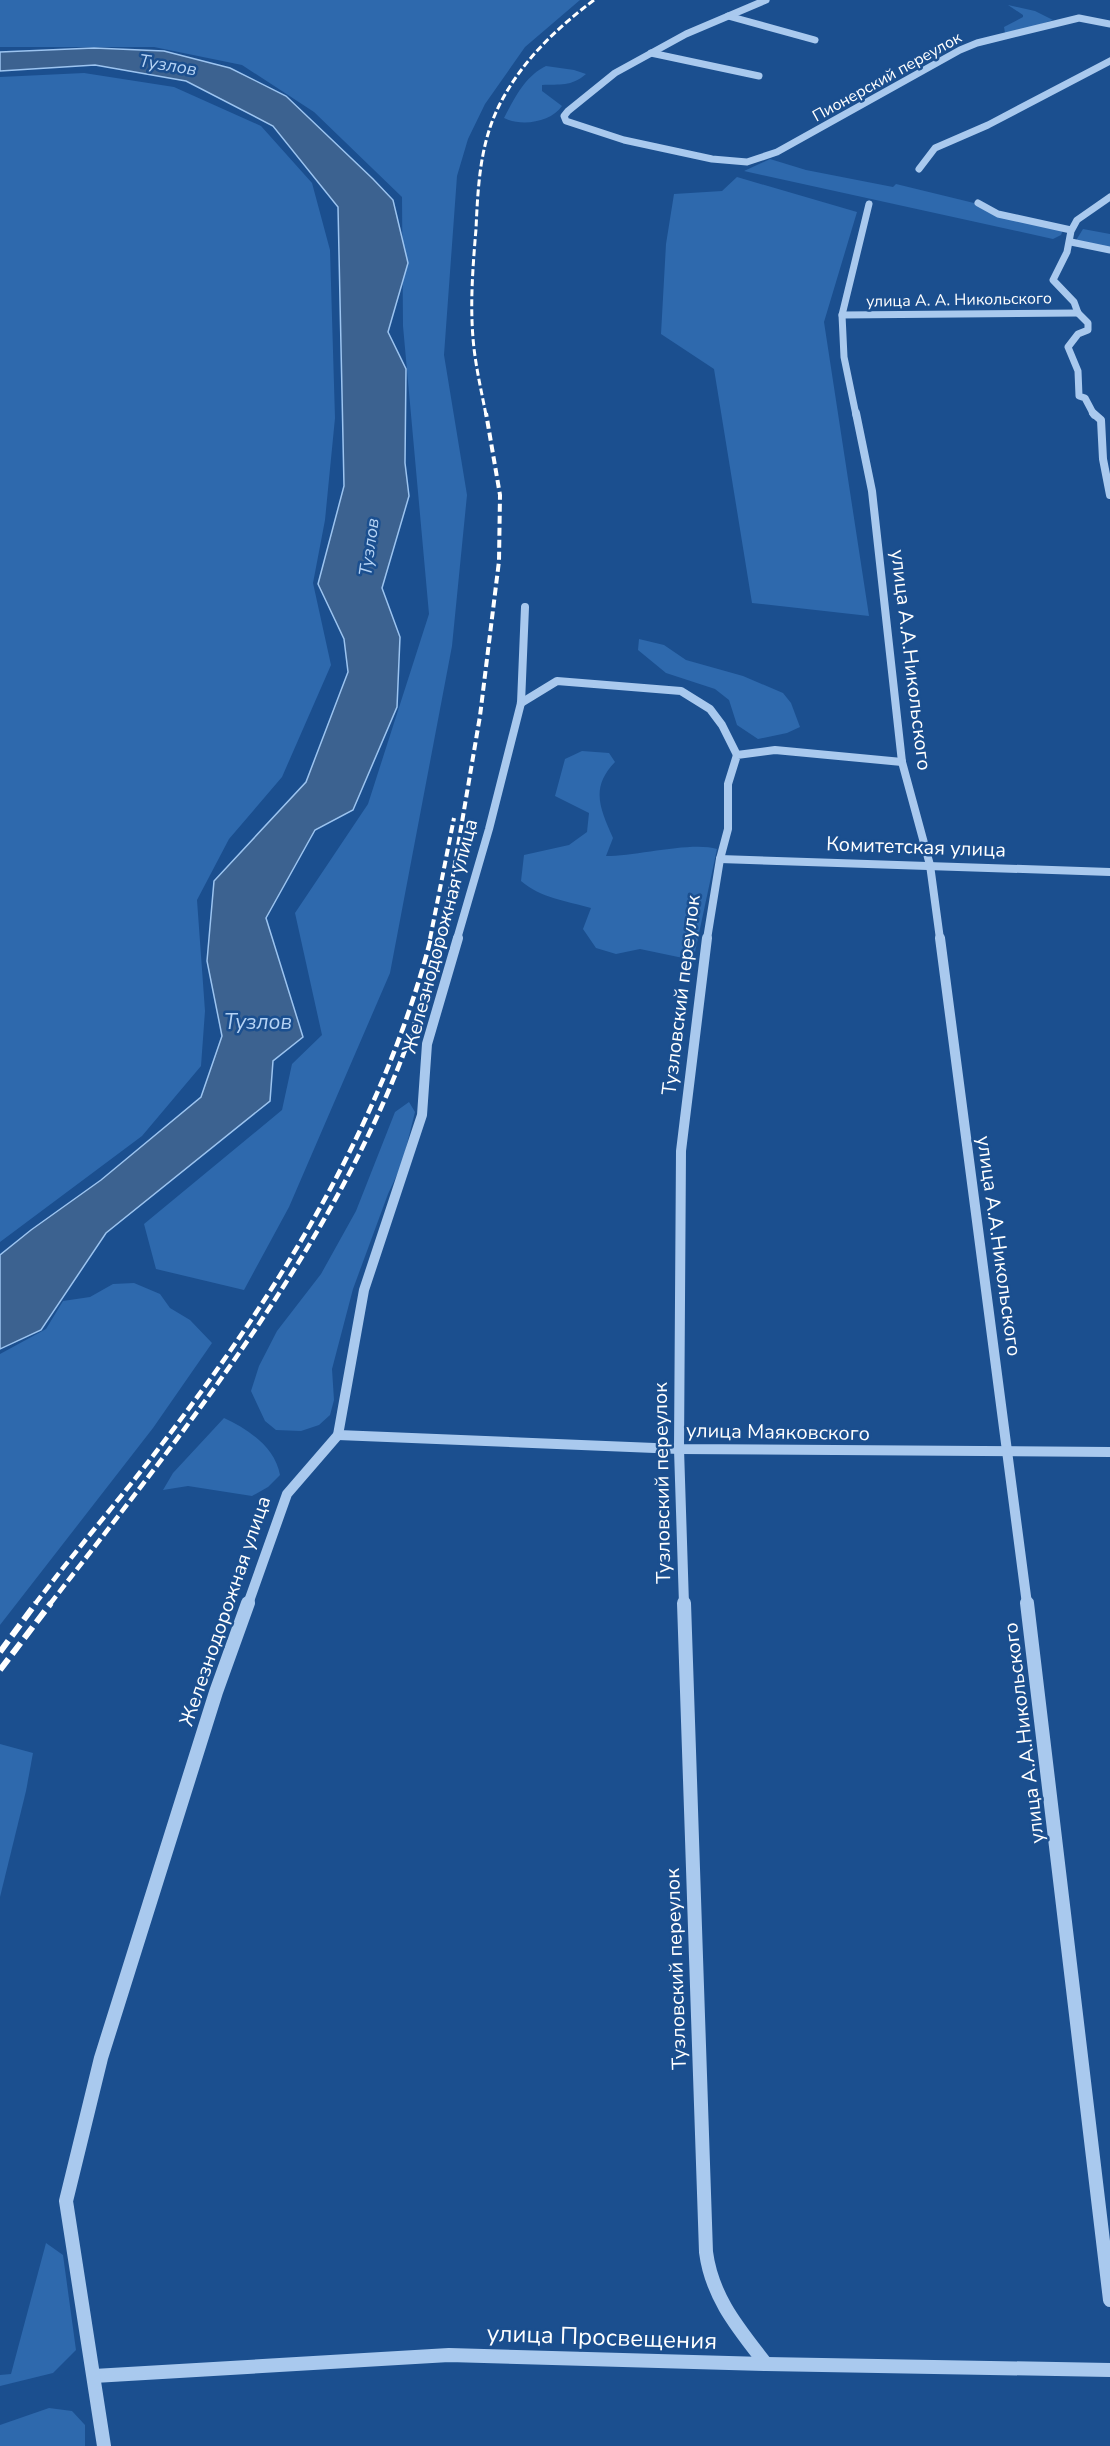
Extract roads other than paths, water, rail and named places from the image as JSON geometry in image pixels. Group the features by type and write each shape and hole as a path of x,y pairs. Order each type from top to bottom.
{"street":[{"path":"651,53 686,34 766,0"},
{"path":"728,16 815,40"},
{"name":"Пионерский переулок","path":"651,53 615,73 568,111 564,116 566,121 581,129 729,162 747,162 777,152 960,50 977,43 1079,18 1110,24"},
{"path":"651,53 759,76"},
{"path":"919,169 934,148 988,125 1110,61"},
{"path":"1110,197 1083,214 1071,230 1071,242 1054,273 1053,280 1074,302 1078,312 1088,323 1089,330 1078,334 1068,347 1073,356 1081,388 1079,396 1085,398 1095,417 1101,420 1103,459 1110,495"},
{"path":"978,203 998,214 1071,230"},
{"name":"улица А.А.Никольского","path":"869,204 842,315 844,357 872,491 902,762 930,865 1009,1453 1110,2300"},
{"path":"1071,242 1110,250"},
{"name":"улица А. А. Никольского","path":"842,315 1078,312"},
{"name":"Железнодорожная улица","path":"104,2446 66,2201 101,2058 216,1692 286,1494 338,1435 364,1290 414,1146 422,1115 427,1044 489,829 522,703 525,607"},
{"path":"522,703 557,681 681,691 697,697 720,718 737,755 775,750 902,762"},
{"name":"Тузловский переулок","path":"737,755 728,784 728,829 709,919 681,1151 679,1449 706,2250 714,2288 727,2312 765,2364"},
{"name":"Комитетская улица","path":"720,859 1110,872"},
{"name":"улица Маяковского","path":"338,1435 679,1449 1110,1452"},
{"name":"улица Просвещения","path":"94,2376 449,2355 765,2364 1110,2370"}],"water":[{"name":"Тузлов","path":"94,48 164,51 230,68 286,96 393,200 408,263 388,332 406,369 405,463 409,496 382,588 400,637 397,707 353,810 315,830 266,918 303,1037 273,1061 270,1101 106,1233 41,1330 0,1349 0,1255 101,1180 201,1097 222,1036 207,961 214,881 306,782 348,672 344,639 318,584 344,486 338,207 273,126 186,81 95,65 0,71 0,52"}],"railway":[{"path":"486,415 475,357 472,311 481,163 489,131 502,100 520,71 554,33 594,0"},
{"path":"440,939 480,716 499,561 500,495 486,413"},
{"path":"430,939 454,818"},
{"path":"35,1604 205,1387 285,1267 322,1204 385,1074 410,1007 431,938"},
{"path":"50,1604 169,1450 226,1371 281,1291 331,1208 375,1122 412,1032 440,938"},
{"path":"0,1652 36,1603"},
{"path":"0,1670 51,1603"}]}
